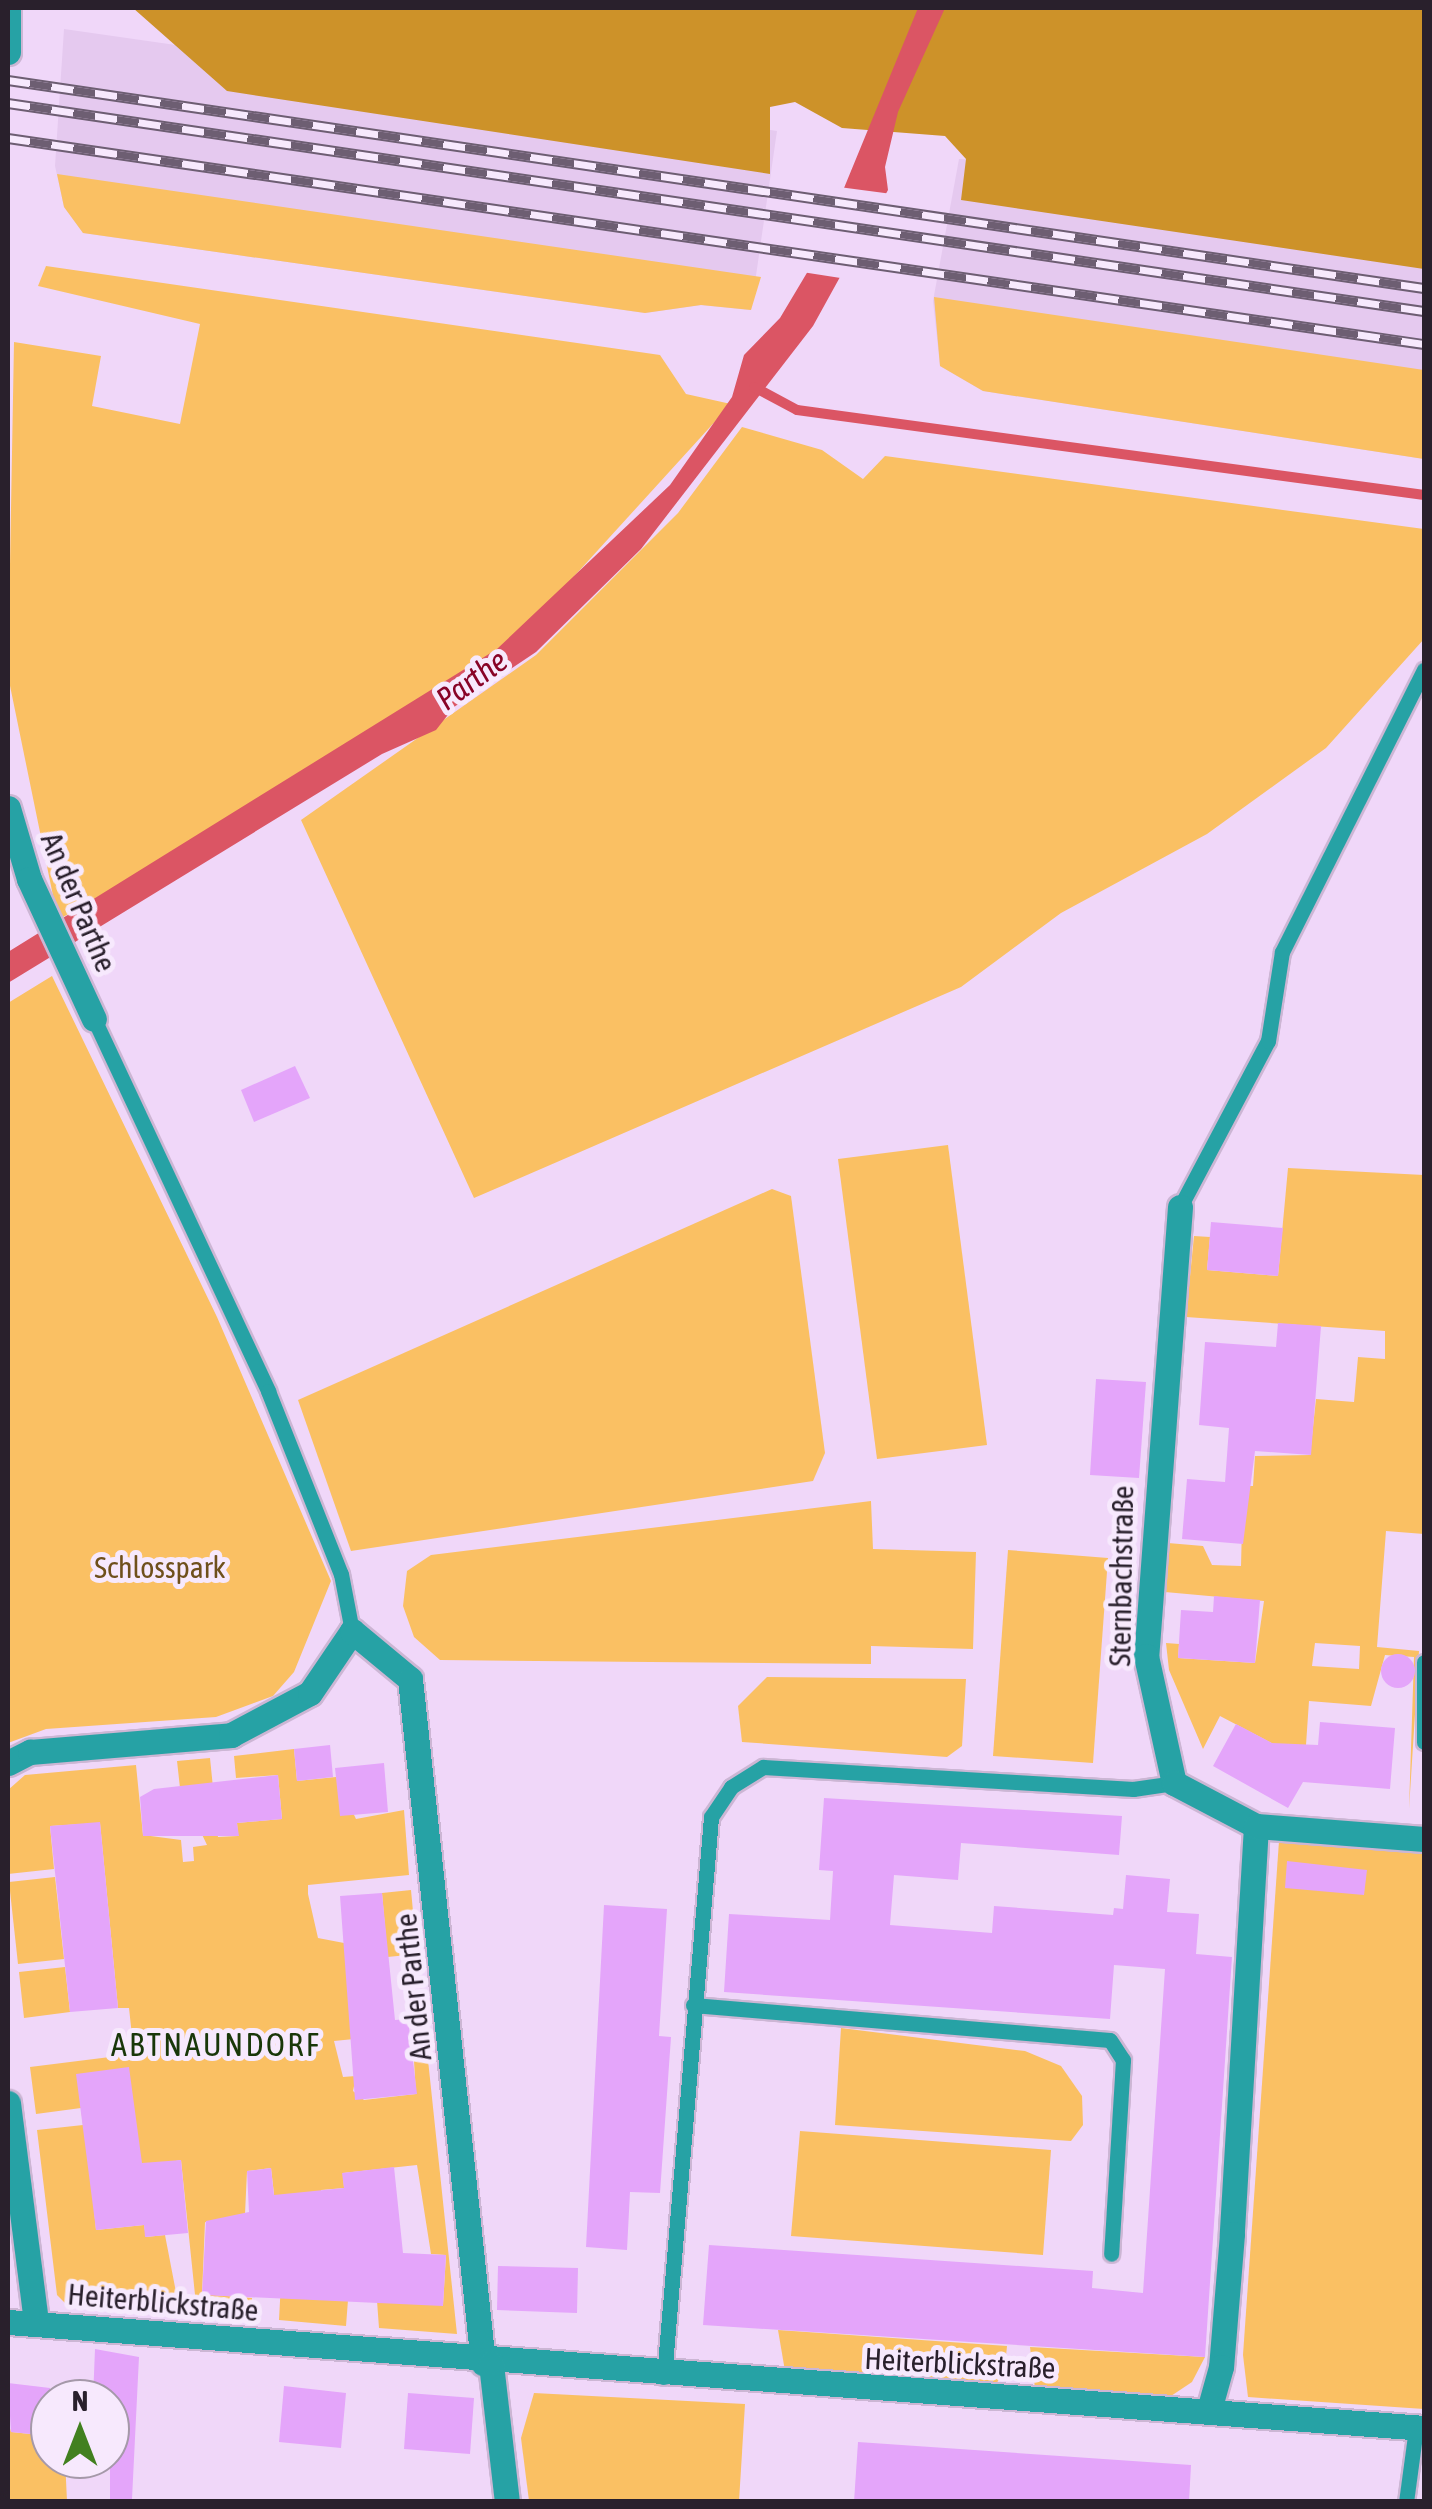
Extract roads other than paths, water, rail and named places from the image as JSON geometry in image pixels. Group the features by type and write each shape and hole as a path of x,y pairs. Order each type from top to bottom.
{"street":[{"path":"8,8 8,52"},
{"name":"An der Parthe","path":"8,808 46,916 94,1019"},
{"name":"Sternbachstraße","path":"1174,1783 1146,1656 1180,1207"},
{"path":"8,1763 30,1752 231,1734 310,1693 352,1631"},
{"name":"An der Parthe","path":"352,1631 410,1679 487,2363"},
{"path":"1174,1783 1256,1826 1424,1839"},
{"path":"1209,2410 1228,2291 1256,1826"},
{"path":"8,2103 36,2323"},
{"name":"Heiterblickstraße","path":"8,2322 664,2377 1209,2410 1420,2428"},
{"path":"487,2363 507,2502"}],"lane":[{"name":"Sternbachstraße","path":"1180,1207 1268,1041 1282,952 1424,670"},
{"path":"94,1019 268,1392 340,1574 352,1631"},
{"path":"1424,1662 1424,1742"},
{"path":"664,2377 711,1816 731,1787 763,1767 1133,1789 1174,1783"},
{"path":"693,2005 1110,2040 1122,2060 1111,2254"},
{"path":"1406,2502 1420,2428"}],"water":[{"name":"Parthe","path":"918,8 945,8 898,112 885,167 888,190 813,326 641,549 536,652 454,707 436,730 382,754 8,983 8,952 497,649 670,485 732,397 744,355 780,318 814,261"}],"waterway":[{"path":"754,387 797,410 1424,495"}],"railway":[{"path":"8,80 1424,288"},
{"path":"8,103 1424,311"},
{"path":"8,138 1424,344"}],"district":[{"name":"ABTNAUNDORF","path":"216,2045"}],"park label":[{"name":"Schlosspark","path":"160,1567"}]}
